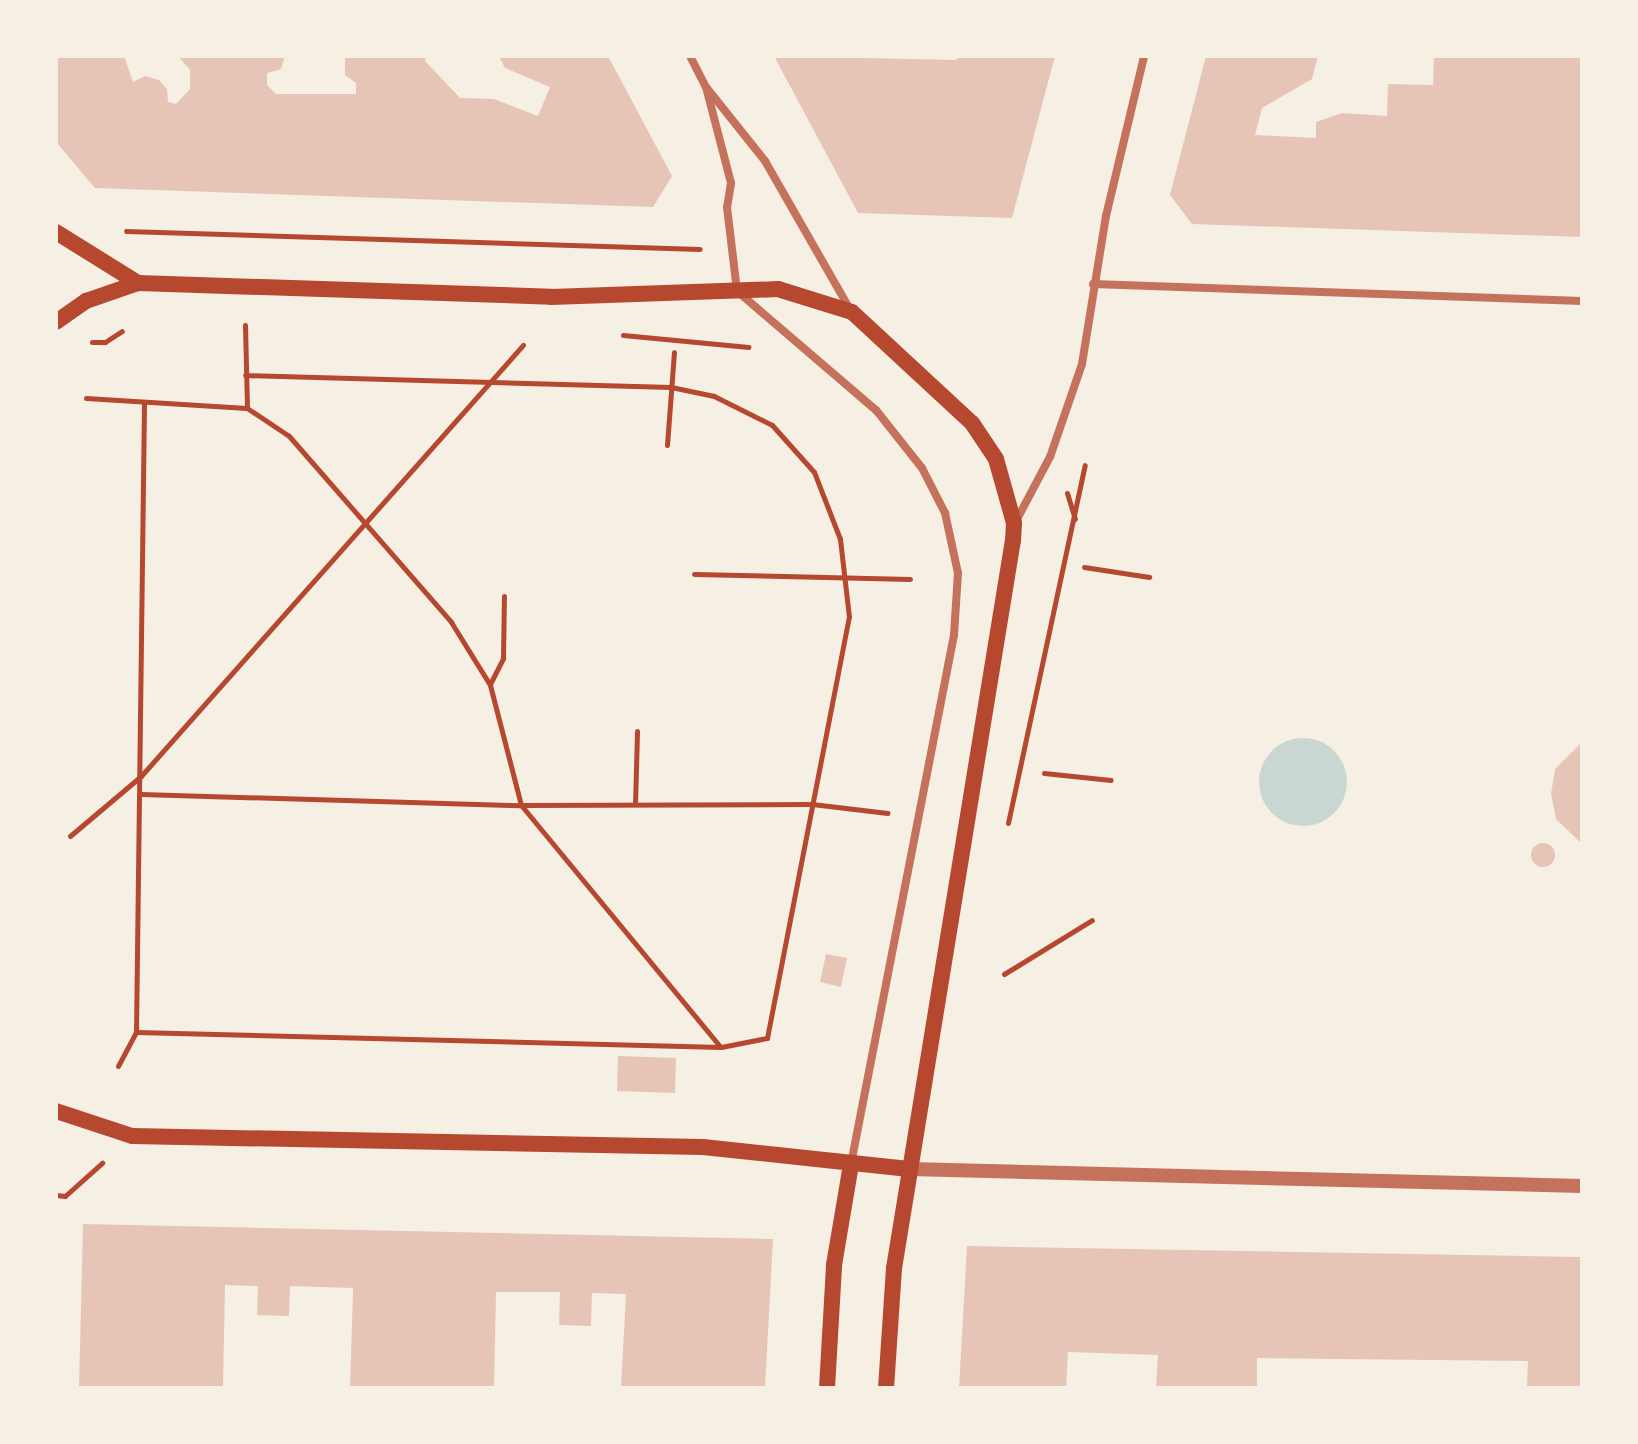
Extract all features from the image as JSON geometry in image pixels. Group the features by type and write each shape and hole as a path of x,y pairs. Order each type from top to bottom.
{"main road":[{"path":"56,232 138,283"},
{"path":"56,322 86,301 138,283 551,297 778,289 852,312 972,423 996,459 1014,523 1007,595 894,1268 886,1388"},
{"path":"56,1111 132,1136 703,1147 909,1169"},
{"path":"827,1388 834,1265 851,1164"}],"street":[{"path":"690,56 706,87 765,161 852,312"},
{"path":"1014,523 1067,412 1082,364 1093,284 1144,56"},
{"path":"706,87 731,183 727,207 737,291 810,348 876,410 922,468 945,513 958,573 951,650 851,1164"},
{"path":"1093,284 1582,301"},
{"path":"909,1169 1582,1186"}],"path":[{"path":"245,325 247,408"},
{"path":"105,342 128,326"},
{"path":"609,334 735,342 759,350"},
{"path":"70,836 141,776 367,527 523,345"},
{"path":"667,445 674,352"},
{"path":"136,1032 721,1047 767,1038 849,617 848,579 840,539 814,472 772,425 714,396 671,387 245,375"},
{"path":"86,398 247,408 289,436 451,622 490,685 521,805 721,1047"},
{"path":"118,1066 136,1032 144,402"},
{"path":"1084,567 1149,577"},
{"path":"694,574 910,579"},
{"path":"490,685 503,658 504,596"},
{"path":"635,804 637,731"},
{"path":"1044,773 1111,780"},
{"path":"141,794 521,805 812,804 887,813"},
{"path":"1004,974 1092,920"},
{"path":"56,1195 65,1196"}],"shaded area":[{"path":"1303,738 1328,745 1340,757 1347,782 1340,807 1328,819 1303,826 1278,819 1266,807 1259,782 1266,757 1278,745"}],"building":[{"path":"56,56 124,56 133,82 145,76 159,80 167,89 168,102 176,104 190,89 190,70 178,56 285,56 281,69 267,73 267,85 276,94 356,94 356,83 345,75 345,56 426,56 425,61 460,98 494,99 538,116 550,87 505,68 499,56 608,56 672,176 653,207 95,188 56,142"},
{"path":"774,56 956,60 958,56 1055,56 1012,218 858,213"},
{"path":"1206,56 1318,56 1312,79 1262,108 1255,135 1316,138 1316,122 1342,113 1387,116 1388,84 1433,85 1434,56 1582,56 1582,237 1192,224 1170,195"},
{"path":"1582,742 1582,844 1556,819 1551,794 1555,769"},
{"path":"1543,843 1554,850 1555,855 1548,866 1543,867 1532,860 1531,855 1538,844"},
{"path":"826,954 847,958 841,987 820,982"},
{"path":"618,1056 676,1058 675,1093 617,1091"},
{"path":"83,1224 773,1239 765,1388 621,1388 626,1294 592,1293 591,1326 559,1325 560,1292 496,1292 494,1388 350,1388 353,1288 290,1286 289,1316 257,1315 258,1286 225,1285 223,1388 79,1388"},
{"path":"967,1246 1582,1257 1582,1388 1527,1388 1528,1361 1257,1358 1257,1388 1156,1388 1158,1355 1068,1352 1066,1388 959,1388"}]}
